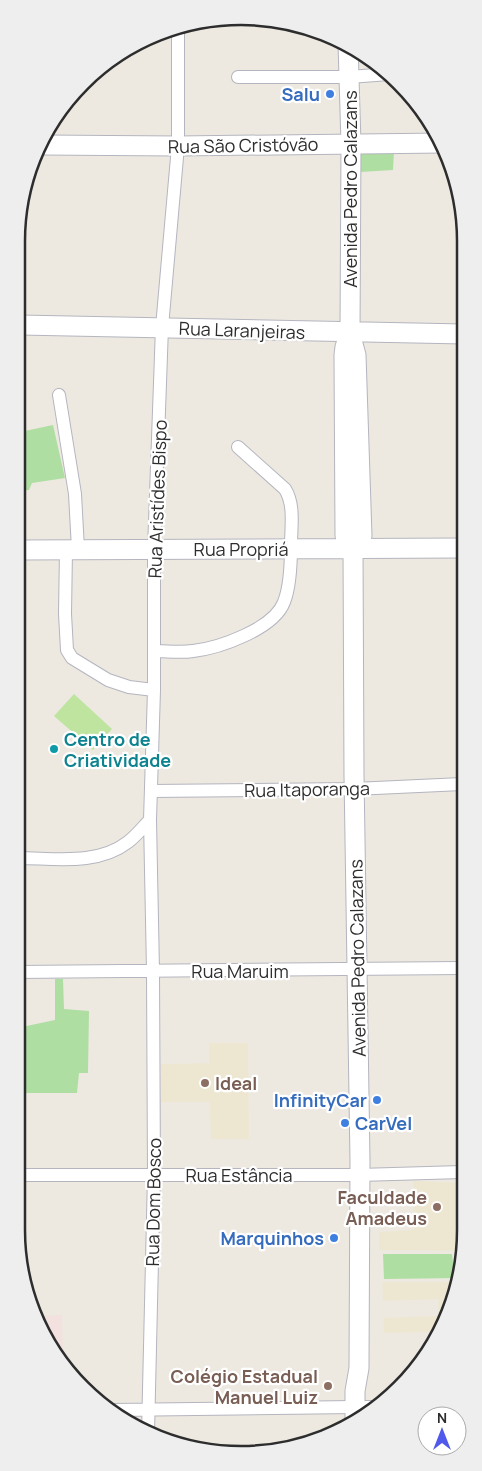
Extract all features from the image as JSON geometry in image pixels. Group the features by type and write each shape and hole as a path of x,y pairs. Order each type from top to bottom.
{"main road":[{"name":"Avenida Pedro Calazans","path":"348,54 351,144 350,333 356,355 362,536 354,548 354,790 359,1175 359,1368 366,1390 364,1407"},
{"name":"Rua São Cristóvão","path":"47,145 178,146 434,143"},
{"name":"Rua Laranjeiras","path":"25,325 457,334"},
{"name":"Rua Propriá","path":"25,550 457,548"}],"street":[{"name":"Rua Aristídes Bispo","path":"153,971 150,820 154,690 154,550 162,327 178,146 178,34"},
{"path":"238,77 349,77 378,75"},
{"path":"59,395 75,494 72,549 65,614 67,650 72,658 108,680 129,687 154,690"},
{"path":"154,651 193,652 225,643 255,631 274,618 284,602 290,574 292,505 290,497 285,489 238,447"},
{"name":"Rua Itaporanga","path":"151,791 354,790 457,784"},
{"path":"25,858 84,859 101,856 128,842 150,820"},
{"name":"Rua Maruim","path":"25,972 457,968"},
{"name":"Rua Dom Bosco","path":"148,1425 154,1175 153,971"},
{"name":"Rua Estância","path":"25,1176 359,1175 457,1172"},
{"path":"121,1410 359,1411"}],"shaded area":[{"name":"Ideal","path":"209,1043 248,1043 249,1139 211,1139 210,1102 161,1102 161,1064 209,1063"},
{"name":"Faculdade Amadeus","path":"413,1181 457,1183 456,1251 379,1250 379,1232 414,1230"},
{"path":"382,1282 451,1282 441,1313 431,1332 384,1333 383,1318 439,1316 438,1299 383,1301"},
{"path":"62,1315 63,1352 47,1326 42,1316"}],"green space":[{"path":"360,151 394,151 393,170 360,172"},
{"path":"53,425 65,478 32,483 29,490 25,490 25,431"},
{"path":"74,694 112,729 93,750 54,716"},
{"path":"55,979 63,979 64,1009 89,1011 88,1073 79,1073 77,1093 25,1093 25,1026 55,1020"},
{"path":"383,1254 452,1254 454,1268 452,1278 384,1279"}],"place":[{"name":"Salu","path":"330,94"},
{"name":"Centro de Criatividade","path":"54,749"},
{"name":"Ideal","path":"205,1083"},
{"name":"InfinityCar","path":"377,1100"},
{"name":"CarVel","path":"345,1123"},
{"name":"Faculdade Amadeus","path":"437,1207"},
{"name":"Marquinhos","path":"334,1238"},
{"name":"Colégio Estadual Manuel Luiz","path":"328,1386"}]}
